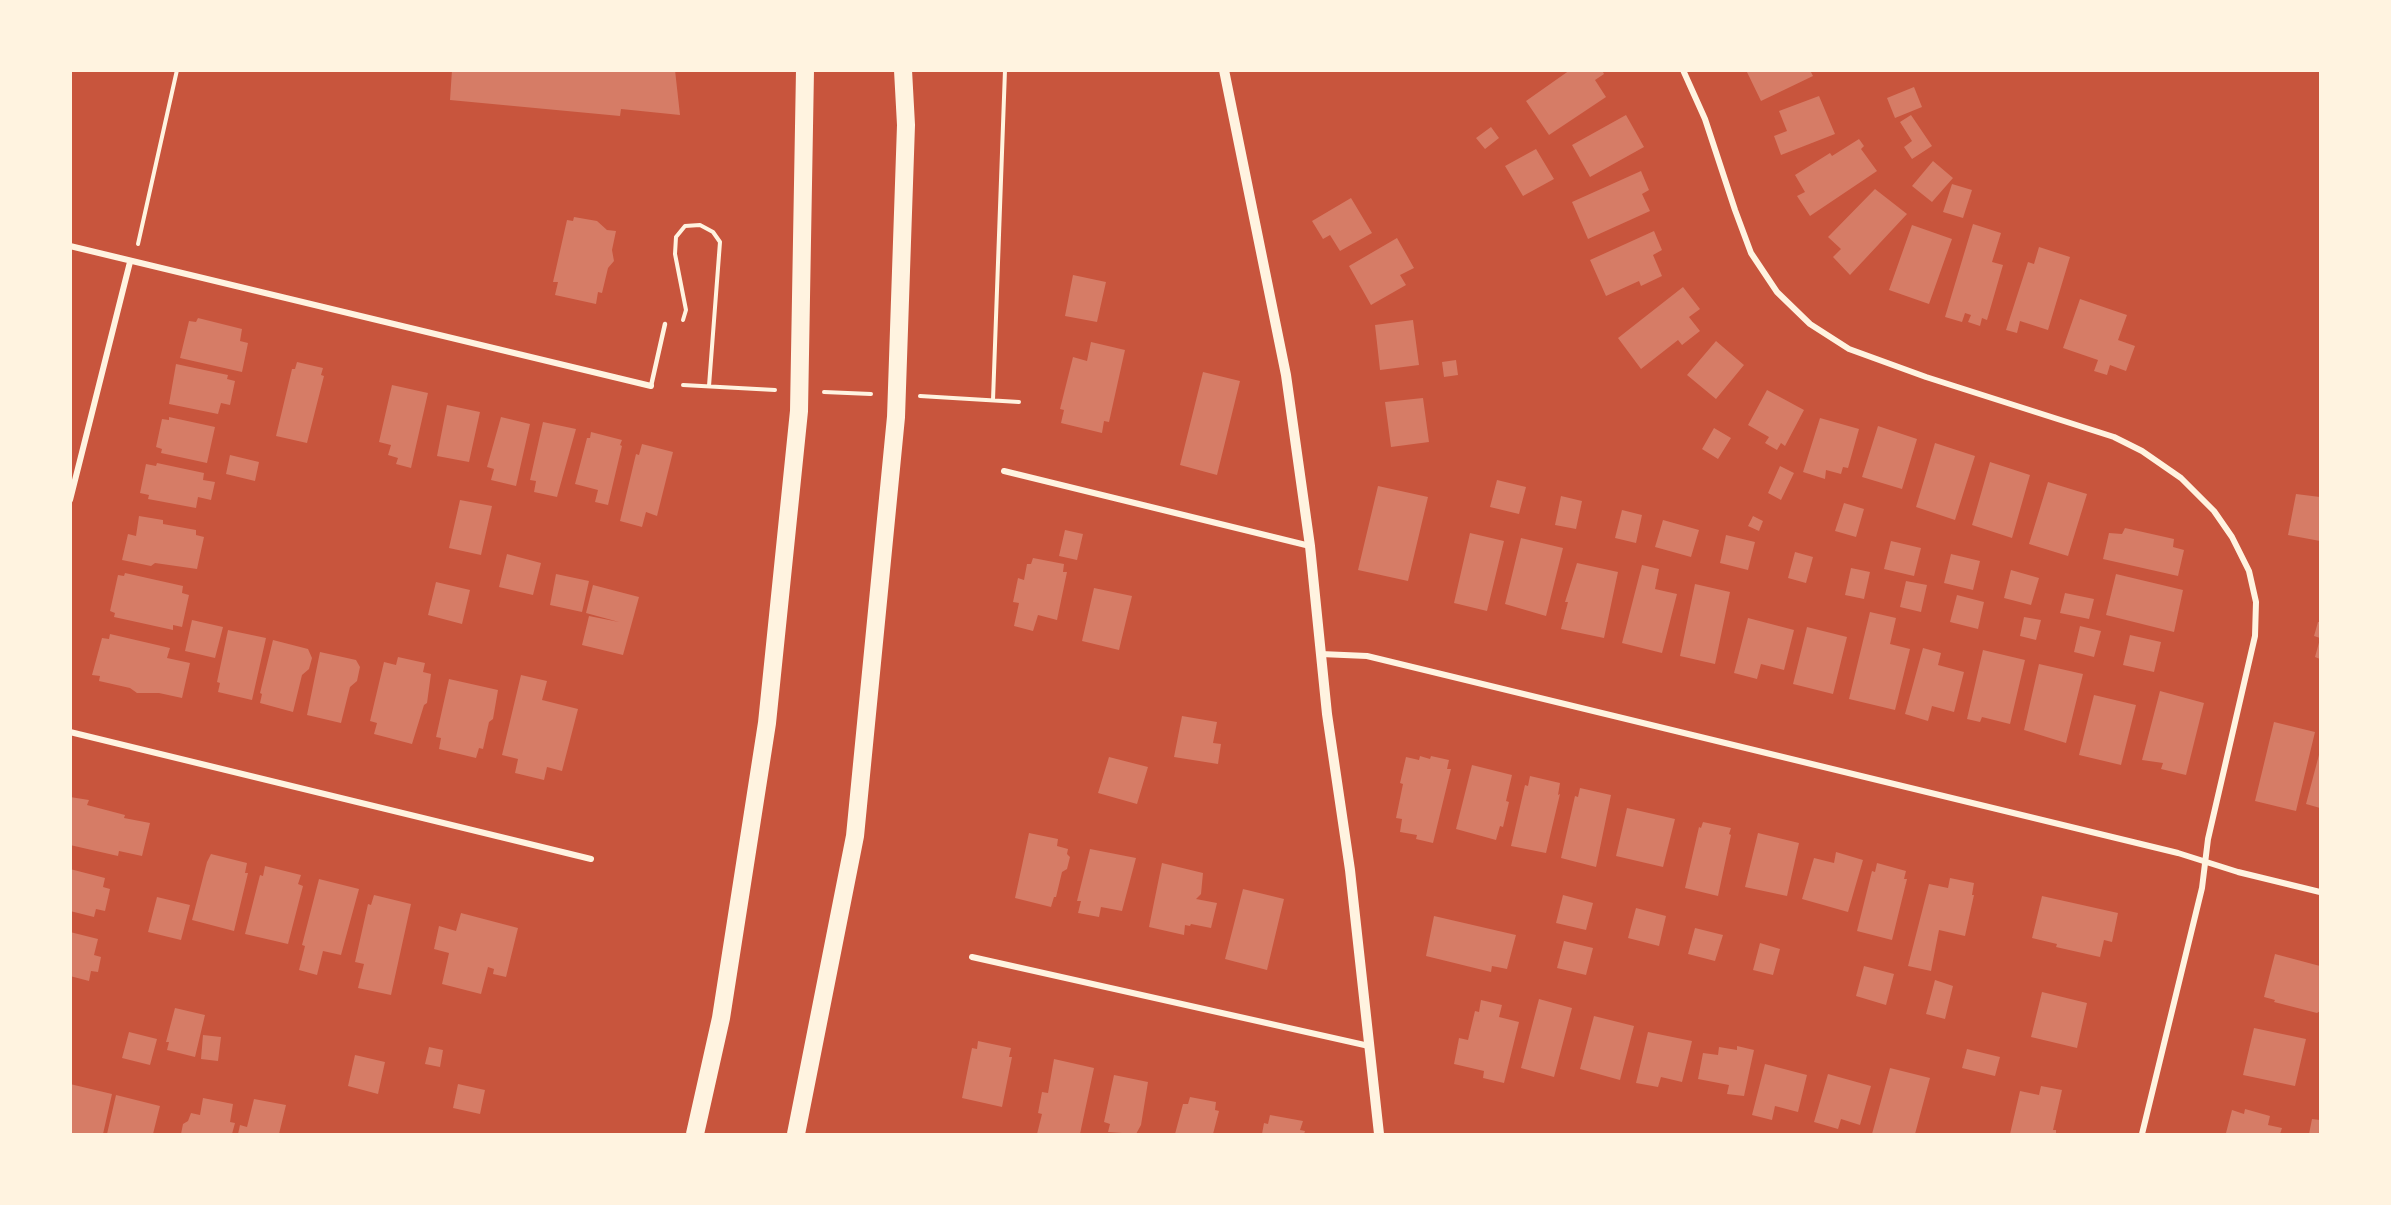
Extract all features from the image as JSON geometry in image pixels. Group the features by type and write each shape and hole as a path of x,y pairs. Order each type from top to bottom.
{"highway":[{"path":"695,1134 721,1018 767,723 799,411 805,70"},
{"path":"796,1134 855,836 896,417 906,125 903,70"}],"street":[{"path":"1224,70 1286,375 1310,546 1327,714 1350,870 1379,1134"},
{"path":"1683,70 1705,119 1751,253 1777,292 1810,324 1849,349 1926,377 2114,437 2142,451 2181,478 2214,512 2232,537 2249,571 2256,602 2255,636 2208,839 2202,888 2142,1134"},
{"path":"70,246 651,386"},
{"path":"70,500 132,262"},
{"path":"1004,471 1310,546"},
{"path":"1321,654 1367,656 2178,853 2320,892"},
{"path":"70,732 591,859"},
{"path":"972,957 1369,1046"}],"lane":[{"path":"651,386 665,324"}],"path":[{"path":"132,262 177,70"},
{"path":"993,400 1005,70"},
{"path":"681,329 686,310 675,254 676,237 685,226 700,225 712,232 720,242 709,387"},
{"path":"683,385 780,390"},
{"path":"815,391 874,394"},
{"path":"910,396 1019,402"}],"building":[{"path":"452,70 675,70 680,115 621,109 620,116 450,100"},
{"path":"1570,70 1602,70 1604,74 1595,80 1606,97 1549,135 1526,101"},
{"path":"1746,70 1810,70 1813,76 1761,101"},
{"path":"1914,87 1922,107 1895,118 1887,98"},
{"path":"1819,96 1835,134 1781,155 1774,136 1787,131 1779,111"},
{"path":"1626,115 1644,147 1590,177 1572,145"},
{"path":"1911,115 1932,146 1912,159 1904,147 1912,141 1900,122"},
{"path":"1491,127 1499,138 1485,149 1476,138"},
{"path":"1859,139 1864,146 1861,149 1877,171 1810,216 1797,196 1805,192 1795,175 1830,153 1832,156"},
{"path":"1536,149 1554,179 1523,196 1505,166"},
{"path":"1933,161 1953,178 1932,202 1912,186"},
{"path":"1641,171 1649,190 1642,194 1650,211 1588,239 1572,202"},
{"path":"1952,184 1972,190 1963,218 1943,212"},
{"path":"1875,189 1907,214 1850,275 1833,257 1841,249 1828,237"},
{"path":"1351,198 1372,233 1340,251 1330,235 1323,239 1312,221"},
{"path":"574,217 597,221 607,230 616,231 612,250 614,261 608,268 602,293 598,292 596,304 555,295 558,282 553,282 567,220 573,221"},
{"path":"1973,224 2001,233 1992,262 2003,265 1987,320 1982,318 1980,326 1968,322 1971,315 1965,313 1962,322 1945,317"},
{"path":"1912,225 1952,239 1929,304 1889,290"},
{"path":"1654,231 1662,250 1653,255 1662,276 1641,286 1639,281 1606,296 1590,260"},
{"path":"1397,238 1414,268 1400,275 1406,285 1371,305 1349,266"},
{"path":"2039,247 2070,257 2048,330 2020,321 2017,333 2006,330 2028,262 2034,264"},
{"path":"1073,275 1106,282 1097,322 1065,316"},
{"path":"1683,287 1700,309 1689,317 1700,331 1682,345 1678,340 1641,369 1618,338"},
{"path":"2080,299 2127,315 2118,340 2135,346 2126,371 2110,365 2107,375 2094,371 2098,360 2063,348"},
{"path":"198,318 242,329 240,341 248,343 242,372 180,358 189,321 196,322"},
{"path":"1413,320 1419,365 1380,370 1375,325"},
{"path":"1716,341 1744,365 1716,399 1687,375"},
{"path":"1091,342 1125,350 1109,422 1104,421 1102,433 1061,423 1064,410 1060,409 1073,357 1087,361"},
{"path":"1456,360 1458,375 1444,377 1442,362"},
{"path":"297,362 323,368 321,375 324,376 307,443 276,436 292,369 295,369"},
{"path":"176,364 228,375 227,379 235,381 230,405 221,403 218,414 169,404"},
{"path":"1203,372 1240,381 1217,475 1180,465"},
{"path":"392,385 428,393 411,468 396,464 398,458 388,455 391,445 379,442"},
{"path":"1767,390 1804,410 1785,446 1781,443 1777,450 1765,443 1769,437 1748,425"},
{"path":"1423,398 1429,442 1391,447 1385,402"},
{"path":"447,405 480,412 469,462 437,456"},
{"path":"169,417 215,427 207,463 161,453 162,449 156,447 162,419 169,420"},
{"path":"501,417 530,424 516,486 491,480 494,469 487,467"},
{"path":"1820,418 1859,429 1848,468 1843,467 1841,474 1826,470 1825,479 1803,472"},
{"path":"543,422 576,429 557,497 534,492 536,481 530,480"},
{"path":"1878,426 1917,439 1902,489 1862,477"},
{"path":"1714,428 1731,438 1718,459 1702,449"},
{"path":"591,432 622,440 608,505 595,502 598,490 575,484 587,438 590,438"},
{"path":"1935,443 1975,456 1955,520 1916,507"},
{"path":"642,444 673,452 657,516 646,512 642,527 620,521 636,454 639,455"},
{"path":"230,455 259,462 255,481 226,474"},
{"path":"1990,462 2030,475 2012,538 1972,525"},
{"path":"157,463 204,473 203,480 215,482 211,500 198,497 196,508 148,499 149,495 140,493 146,464 156,466"},
{"path":"1780,466 1794,473 1781,500 1768,493"},
{"path":"1497,480 1526,487 1519,514 1490,507"},
{"path":"2048,482 2087,494 2068,556 2029,544"},
{"path":"1378,486 1428,497 1408,581 1358,570"},
{"path":"2296,494 2320,497 2320,541 2288,535"},
{"path":"1561,496 1582,501 1576,529 1555,525"},
{"path":"460,500 492,506 481,555 449,548"},
{"path":"1844,503 1864,509 1856,537 1835,531"},
{"path":"1622,510 1642,515 1636,543 1615,538"},
{"path":"139,516 163,520 163,524 196,530 196,535 204,537 197,569 155,563 151,566 122,560 128,534 136,536"},
{"path":"1753,516 1763,521 1759,531 1748,526"},
{"path":"1663,520 1699,530 1691,557 1655,547"},
{"path":"2125,528 2174,539 2173,547 2184,550 2178,576 2103,559 2109,533 2122,534"},
{"path":"1065,530 1083,534 1077,560 1059,556"},
{"path":"1470,533 1504,541 1487,611 1454,603"},
{"path":"1726,535 1755,542 1748,570 1720,563"},
{"path":"1521,538 1563,548 1546,616 1505,604"},
{"path":"1891,541 1921,548 1914,576 1884,569"},
{"path":"1795,552 1813,557 1806,583 1788,578"},
{"path":"507,554 541,563 533,595 499,587"},
{"path":"1951,554 1980,561 1973,590 1944,583"},
{"path":"1033,558 1064,564 1063,572 1067,572 1057,620 1038,615 1033,631 1014,626 1019,603 1013,602 1018,578 1024,580 1027,564 1031,564"},
{"path":"1577,563 1618,572 1604,638 1561,629 1568,602 1565,602"},
{"path":"1642,565 1659,569 1655,589 1677,594 1662,653 1622,643"},
{"path":"1851,568 1870,572 1864,599 1845,595"},
{"path":"2011,570 2039,578 2031,605 2004,598"},
{"path":"125,573 183,586 182,593 189,595 182,627 173,625 173,630 114,617 115,613 110,611 118,575 124,576"},
{"path":"556,574 589,581 582,612 550,605"},
{"path":"2116,574 2183,590 2174,632 2106,615"},
{"path":"1906,581 1927,585 1921,612 1900,607"},
{"path":"436,582 470,590 462,624 428,615"},
{"path":"1695,584 1730,592 1715,664 1680,656"},
{"path":"593,585 639,597 623,655 582,645 589,616 619,622 586,613"},
{"path":"1094,588 1132,596 1119,650 1082,641"},
{"path":"2065,593 2094,599 2089,619 2060,613"},
{"path":"1957,595 1984,602 1978,629 1950,622"},
{"path":"1870,612 1896,618 1890,644 1910,649 1895,710 1849,699"},
{"path":"2024,617 2041,620 2036,640 2020,636"},
{"path":"1748,618 1794,630 1784,670 1761,664 1757,679 1734,673"},
{"path":"192,620 223,627 215,658 185,651"},
{"path":"2318,622 2320,622 2320,638 2314,636"},
{"path":"2080,626 2101,631 2094,657 2074,652"},
{"path":"1807,627 1847,637 1833,694 1793,684"},
{"path":"228,630 266,638 252,700 218,692 220,683 217,682"},
{"path":"110,634 170,648 167,658 190,663 182,698 159,693 137,693 130,688 99,681 100,676 92,675 102,638 109,639"},
{"path":"2130,635 2161,642 2154,672 2123,665"},
{"path":"2320,639 2320,659 2315,657"},
{"path":"273,640 308,649 312,658 309,669 302,675 293,712 260,703 262,694 260,693"},
{"path":"1923,648 1941,653 1938,665 1964,672 1954,712 1932,706 1928,721 1905,714"},
{"path":"1983,650 2025,660 2010,724 1982,717 1980,722 1967,719"},
{"path":"320,652 356,660 360,667 357,681 350,687 341,723 307,715"},
{"path":"398,657 425,663 423,672 431,674 427,703 424,705 412,744 374,734 377,723 370,721 384,662 396,665"},
{"path":"2039,664 2083,674 2066,743 2024,730"},
{"path":"521,675 547,681 542,700 578,709 562,771 547,767 544,780 515,773 518,759 502,755"},
{"path":"449,679 498,690 493,719 489,722 483,749 479,748 476,758 439,749 441,738 436,737"},
{"path":"2160,691 2204,703 2186,775 2161,769 2163,763 2142,760"},
{"path":"2094,695 2136,705 2121,765 2079,755"},
{"path":"1182,716 1217,722 1213,743 1221,744 1218,764 1174,757"},
{"path":"2274,722 2315,732 2296,811 2255,801"},
{"path":"2320,751 2320,808 2306,804"},
{"path":"1420,756 1449,760 1447,769 1451,769 1433,843 1416,839 1417,835 1400,832 1402,819 1396,818 1406,757 1419,760"},
{"path":"1109,757 1148,767 1137,804 1098,793"},
{"path":"1472,765 1512,775 1503,827 1500,826 1496,840 1456,829"},
{"path":"1530,776 1560,783 1558,795 1560,794 1546,853 1511,846 1525,785 1528,786"},
{"path":"1580,788 1611,795 1596,867 1561,858 1575,796 1578,797"},
{"path":"70,797 89,800 87,805 125,815 124,818 150,823 142,856 119,851 118,856 70,845"},
{"path":"1627,808 1675,819 1663,867 1616,856"},
{"path":"1703,822 1731,828 1718,896 1685,888 1699,827 1701,828"},
{"path":"1029,833 1058,839 1057,846 1068,849 1067,854 1070,857 1067,869 1062,872 1051,907 1015,898"},
{"path":"1758,833 1799,843 1787,896 1745,887"},
{"path":"1090,849 1136,858 1122,911 1101,907 1099,917 1078,913 1081,901 1077,901"},
{"path":"1836,852 1863,860 1848,912 1802,899 1814,858 1834,863"},
{"path":"211,854 247,863 245,873 248,873 234,931 192,920"},
{"path":"1162,863 1203,873 1201,894 1196,899 1217,903 1211,928 1185,925 1184,935 1149,927"},
{"path":"1877,863 1906,871 1904,879 1907,879 1892,940 1857,931 1872,871 1875,872"},
{"path":"265,866 301,875 298,884 303,886 288,944 245,934 260,875 263,876"},
{"path":"70,869 105,878 103,887 110,889 105,911 96,909 94,917 70,911"},
{"path":"1950,878 1974,883 1972,895 1974,895 1965,936 1939,930 1931,971 1908,966 1929,884 1948,888"},
{"path":"319,879 359,889 341,955 323,951 317,975 299,970 305,946 302,945"},
{"path":"1243,889 1284,899 1267,970 1225,959"},
{"path":"374,895 411,904 391,995 358,988 364,964 355,962 368,904 371,905"},
{"path":"1563,895 1593,903 1586,930 1556,923"},
{"path":"2042,896 2118,913 2112,942 2104,940 2100,957 2056,947 2057,944 2032,938"},
{"path":"157,897 190,905 181,940 148,932"},
{"path":"1636,908 1666,916 1659,946 1628,938"},
{"path":"461,913 518,928 506,977 493,974 494,969 488,967 481,994 442,984 449,953 434,949 439,926 456,931"},
{"path":"1434,916 1516,935 1507,969 1492,966 1491,972 1426,956"},
{"path":"1695,928 1723,935 1715,961 1688,954"},
{"path":"70,932 98,939 94,955 101,957 98,972 91,971 89,981 70,976"},
{"path":"1564,941 1593,948 1586,975 1557,968"},
{"path":"1760,943 1780,949 1773,975 1753,970"},
{"path":"2275,954 2320,966 2320,1011 2317,1013 2274,1002 2275,1000 2264,997"},
{"path":"1864,966 1894,974 1886,1005 1856,996"},
{"path":"1935,980 1953,986 1945,1019 1926,1014"},
{"path":"2042,992 2087,1003 2077,1048 2031,1037"},
{"path":"1539,999 1572,1008 1554,1077 1521,1068"},
{"path":"1481,1000 1502,1005 1499,1017 1519,1022 1504,1083 1483,1078 1484,1071 1454,1064 1459,1038 1468,1040 1475,1011 1479,1012"},
{"path":"175,1008 205,1015 195,1057 167,1050 169,1042 166,1042"},
{"path":"1594,1016 1634,1026 1620,1080 1580,1069"},
{"path":"2254,1028 2306,1039 2295,1086 2243,1075"},
{"path":"129,1032 157,1039 150,1065 122,1058"},
{"path":"1648,1032 1692,1041 1682,1082 1661,1077 1658,1087 1636,1083"},
{"path":"203,1035 221,1037 218,1061 201,1059"},
{"path":"978,1041 1011,1048 1009,1057 1012,1057 1002,1107 962,1098 972,1048 977,1049"},
{"path":"1737,1046 1754,1050 1744,1096 1727,1094 1729,1085 1698,1079 1703,1053 1718,1055 1719,1047 1737,1050"},
{"path":"429,1047 443,1050 440,1067 425,1064"},
{"path":"1967,1049 2000,1057 1995,1076 1962,1068"},
{"path":"355,1055 385,1062 378,1094 348,1086"},
{"path":"1054,1059 1094,1068 1080,1134 1037,1134 1042,1114 1038,1113 1042,1092 1048,1093"},
{"path":"1765,1064 1807,1075 1798,1112 1775,1106 1772,1120 1752,1115"},
{"path":"1890,1068 1930,1078 1915,1134 1872,1134"},
{"path":"1828,1074 1871,1086 1860,1125 1841,1119 1838,1129 1814,1122"},
{"path":"1114,1075 1148,1082 1141,1125 1136,1134 1108,1132 1110,1124 1104,1122"},
{"path":"70,1084 112,1094 103,1134 70,1134"},
{"path":"458,1084 485,1090 480,1114 453,1108"},
{"path":"2041,1086 2062,1090 2053,1130 2056,1130 2056,1134 2010,1134 2020,1091 2039,1095"},
{"path":"116,1095 160,1106 153,1134 107,1134"},
{"path":"1190,1097 1216,1102 1215,1110 1219,1111 1213,1134 1175,1134 1183,1104 1188,1104"},
{"path":"203,1098 233,1104 230,1122 235,1123 232,1134 181,1134 183,1124 188,1121 191,1113 200,1115"},
{"path":"254,1099 286,1105 279,1134 238,1134 240,1125 247,1127"},
{"path":"2245,1109 2270,1116 2268,1125 2282,1128 2280,1134 2226,1133 2232,1110 2244,1114"},
{"path":"1270,1115 1303,1121 1300,1130 1305,1131 1304,1134 1262,1134 1264,1123 1268,1124"},
{"path":"2312,1119 2320,1120 2320,1134 2309,1134"}]}
